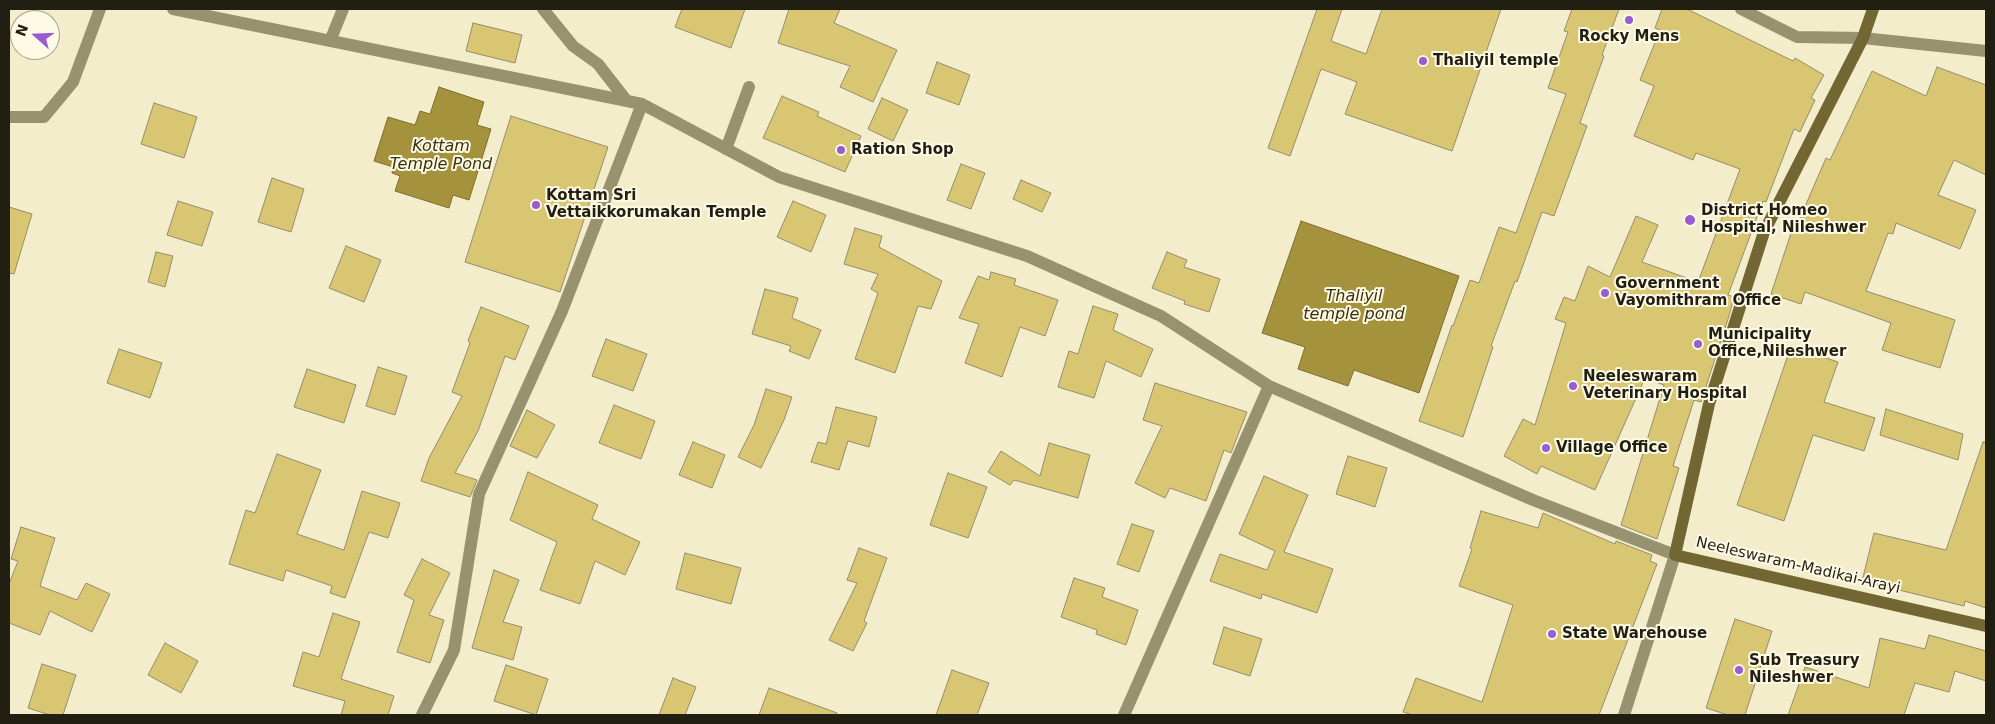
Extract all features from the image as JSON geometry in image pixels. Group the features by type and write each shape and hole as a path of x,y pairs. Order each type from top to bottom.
{"main road":[{"name":"Neeleswaram-Madikai-Arayi","path":"1873,9 1863,38 1764,232 1709,404 1675,554 1986,626"}],"street":[{"path":"9,117 44,117 73,82 100,9"},
{"path":"173,9 642,104 779,177 1027,256 1161,316 1269,386 1533,500 1675,554 1624,715"},
{"path":"330,41 343,9"},
{"path":"543,9 573,46 598,64 626,100"},
{"path":"1742,9 1797,37 1863,38 1986,50"},
{"path":"726,148 749,87"},
{"path":"422,715 454,650 479,494 562,310 642,104"},
{"path":"1124,715 1269,386"}],"water":[{"name":"Kottam Temple Pond","path":"439,87 484,102 477,125 491,129 469,200 453,195 449,208 395,191 400,176 392,173 393,167 374,161 388,117 415,125 420,111 430,114"},
{"name":"Thaliyil temple pond","path":"1301,221 1459,276 1419,393 1354,370 1348,386 1298,369 1305,347 1262,333"}],"building":[{"path":"682,9 745,9 731,48 675,27"},
{"path":"789,9 840,9 834,23 897,50 873,102 840,87 850,66 778,43"},
{"name":"Thaliyil temple","path":"1317,9 1342,9 1331,41 1366,54 1382,9 1501,9 1452,151 1345,114 1357,82 1321,69 1290,156 1268,148"},
{"path":"1572,9 1619,9 1580,123 1587,126 1554,216 1542,212 1517,282 1515,281 1491,346 1493,347 1463,437 1419,421 1452,325 1470,280 1479,283 1499,227 1516,233 1566,94 1548,88 1568,32 1564,31"},
{"path":"1662,9 1687,9 1793,61 1795,58 1824,75 1811,98 1815,100 1800,132 1794,129 1766,202 1763,201 1728,295 1734,297 1729,316 1701,402 1694,400 1673,466 1679,468 1657,539 1621,525 1664,385 1645,378 1595,490 1541,466 1537,474 1504,456 1523,419 1535,425 1566,323 1555,319 1564,297 1575,301 1588,266 1610,277 1636,216 1658,225 1642,262 1698,282 1740,169 1696,153 1693,160 1634,136 1654,86 1640,80 1660,30 1655,28"},
{"path":"473,23 522,35 515,63 466,51"},
{"path":"937,62 970,75 959,105 926,93"},
{"path":"1937,67 1986,85 1986,175 1954,160 1938,195 1976,210 1960,249 1896,223 1893,234 1888,233 1866,291 1955,320 1940,368 1882,350 1891,323 1805,292 1801,304 1771,294 1794,224 1797,225 1826,158 1830,160 1872,71 1926,96"},
{"path":"782,96 819,112 817,116 861,136 845,172 763,138"},
{"path":"882,98 908,110 893,141 868,129"},
{"path":"154,103 197,117 184,158 141,144"},
{"name":"Kottam Sri Vettaikkorumakan Temple","path":"511,116 608,147 560,292 465,262"},
{"path":"961,164 985,173 971,209 947,200"},
{"path":"272,178 304,189 291,232 258,222"},
{"path":"1021,180 1051,193 1042,212 1013,199"},
{"path":"178,201 213,212 202,246 167,235"},
{"path":"793,201 826,215 811,252 777,237"},
{"path":"9,207 32,214 14,274 9,273"},
{"path":"855,228 882,236 879,247 942,281 931,309 918,306 895,373 855,359 878,293 871,289 878,274 844,264"},
{"path":"346,246 381,260 364,302 329,288"},
{"path":"156,252 173,256 165,287 148,282"},
{"path":"1167,252 1187,260 1184,267 1220,279 1209,312 1184,304 1185,301 1152,288"},
{"path":"991,272 1016,279 1014,285 1058,300 1045,336 1020,327 1002,377 965,363 979,324 959,318 978,276 989,280"},
{"path":"765,289 798,298 792,318 821,330 809,359 789,351 791,346 752,334"},
{"path":"1093,306 1118,314 1113,330 1153,349 1141,377 1106,361 1094,398 1058,387 1069,351 1078,354"},
{"path":"481,307 529,326 515,360 505,356 478,431 455,473 477,480 470,497 421,481 429,458 462,396 452,392"},
{"path":"606,339 647,354 633,391 592,376"},
{"path":"1791,346 1838,362 1824,402 1875,418 1864,451 1813,435 1784,521 1737,505"},
{"path":"119,349 162,363 150,398 107,383"},
{"path":"378,367 407,376 395,415 366,406"},
{"path":"307,369 356,385 344,423 294,407"},
{"path":"1155,383 1247,412 1231,453 1224,450 1206,501 1170,488 1165,498 1135,483 1162,426 1143,420"},
{"path":"766,389 792,397 784,420 761,468 738,457 754,425"},
{"path":"614,405 655,421 641,459 599,443"},
{"path":"836,407 877,417 869,447 848,441 839,470 811,462 818,442 826,444"},
{"path":"1886,409 1963,434 1958,460 1880,435"},
{"path":"527,410 555,425 537,458 510,446"},
{"path":"693,442 725,455 712,488 679,475"},
{"path":"1983,442 1986,442 1986,608 1965,601 1964,606 1862,581 1874,533 1946,550"},
{"path":"1049,443 1090,455 1078,498 1014,480 1010,485 988,472 1001,451 1040,476"},
{"path":"277,454 321,470 297,534 344,550 362,491 400,503 388,538 369,532 345,598 330,593 332,586 286,570 283,581 229,564 246,510 255,513"},
{"path":"1348,456 1387,468 1375,507 1336,494"},
{"path":"528,472 598,505 592,519 640,542 625,575 595,561 580,604 540,590 557,542 510,520"},
{"path":"948,473 987,487 968,538 930,525"},
{"path":"1264,476 1308,495 1284,552 1333,569 1317,613 1262,594 1261,599 1210,581 1220,554 1267,570 1275,551 1239,534"},
{"name":"State Warehouse","path":"1481,511 1538,528 1543,513 1615,544 1616,541 1652,555 1650,561 1657,564 1599,715 1413,715 1403,712 1416,678 1482,702 1513,605 1459,586 1472,549 1470,548"},
{"path":"1132,524 1154,531 1139,572 1117,564"},
{"path":"21,527 55,538 40,586 77,600 86,583 110,594 92,632 50,611 40,635 9,623 9,584 18,561 11,559"},
{"path":"859,548 887,558 864,621 867,623 853,651 829,640 857,583 847,580"},
{"path":"685,553 741,568 731,604 676,589"},
{"path":"422,559 450,573 429,615 444,620 430,663 397,652 414,600 404,595"},
{"path":"494,570 519,580 503,622 522,627 513,660 472,648"},
{"path":"1074,578 1105,588 1102,597 1138,610 1126,645 1096,634 1097,630 1061,617"},
{"path":"333,613 360,622 341,679 394,696 388,715 341,715 345,701 293,686 303,652 319,657"},
{"name":"Sub Treasury Nileshwer","path":"1735,619 1772,631 1745,715 1728,715 1706,708"},
{"path":"1224,627 1262,639 1250,676 1213,664"},
{"path":"1929,635 1986,651 1986,681 1955,671 1949,692 1915,683 1904,715 1788,715 1805,667 1869,688 1880,638 1925,649"},
{"path":"165,643 198,661 181,693 148,675"},
{"path":"42,664 76,675 63,715 50,715 28,708"},
{"path":"506,665 548,679 536,715 494,701"},
{"path":"952,670 989,683 977,715 936,715"},
{"path":"673,678 696,687 685,715 659,715"},
{"path":"769,688 837,713 837,715 759,715"}],"place":[{"name":"Rocky Mens","path":"1629,20"},
{"name":"Thaliyil temple","path":"1423,61"},
{"name":"Ration Shop","path":"841,150"},
{"name":"Kottam Sri Vettaikkorumakan Temple","path":"536,205"},
{"name":"District Homeo Hospital, Nileshwer","path":"1690,220"},
{"name":"Government Vayomithram Office","path":"1605,293"},
{"name":"Municipality Office,Nileshwer","path":"1698,344"},
{"name":"Neeleswaram Veterinary Hospital","path":"1573,386"},
{"name":"Village Office","path":"1546,448"},
{"name":"State Warehouse","path":"1552,634"},
{"name":"Sub Treasury Nileshwer","path":"1739,670"}]}
